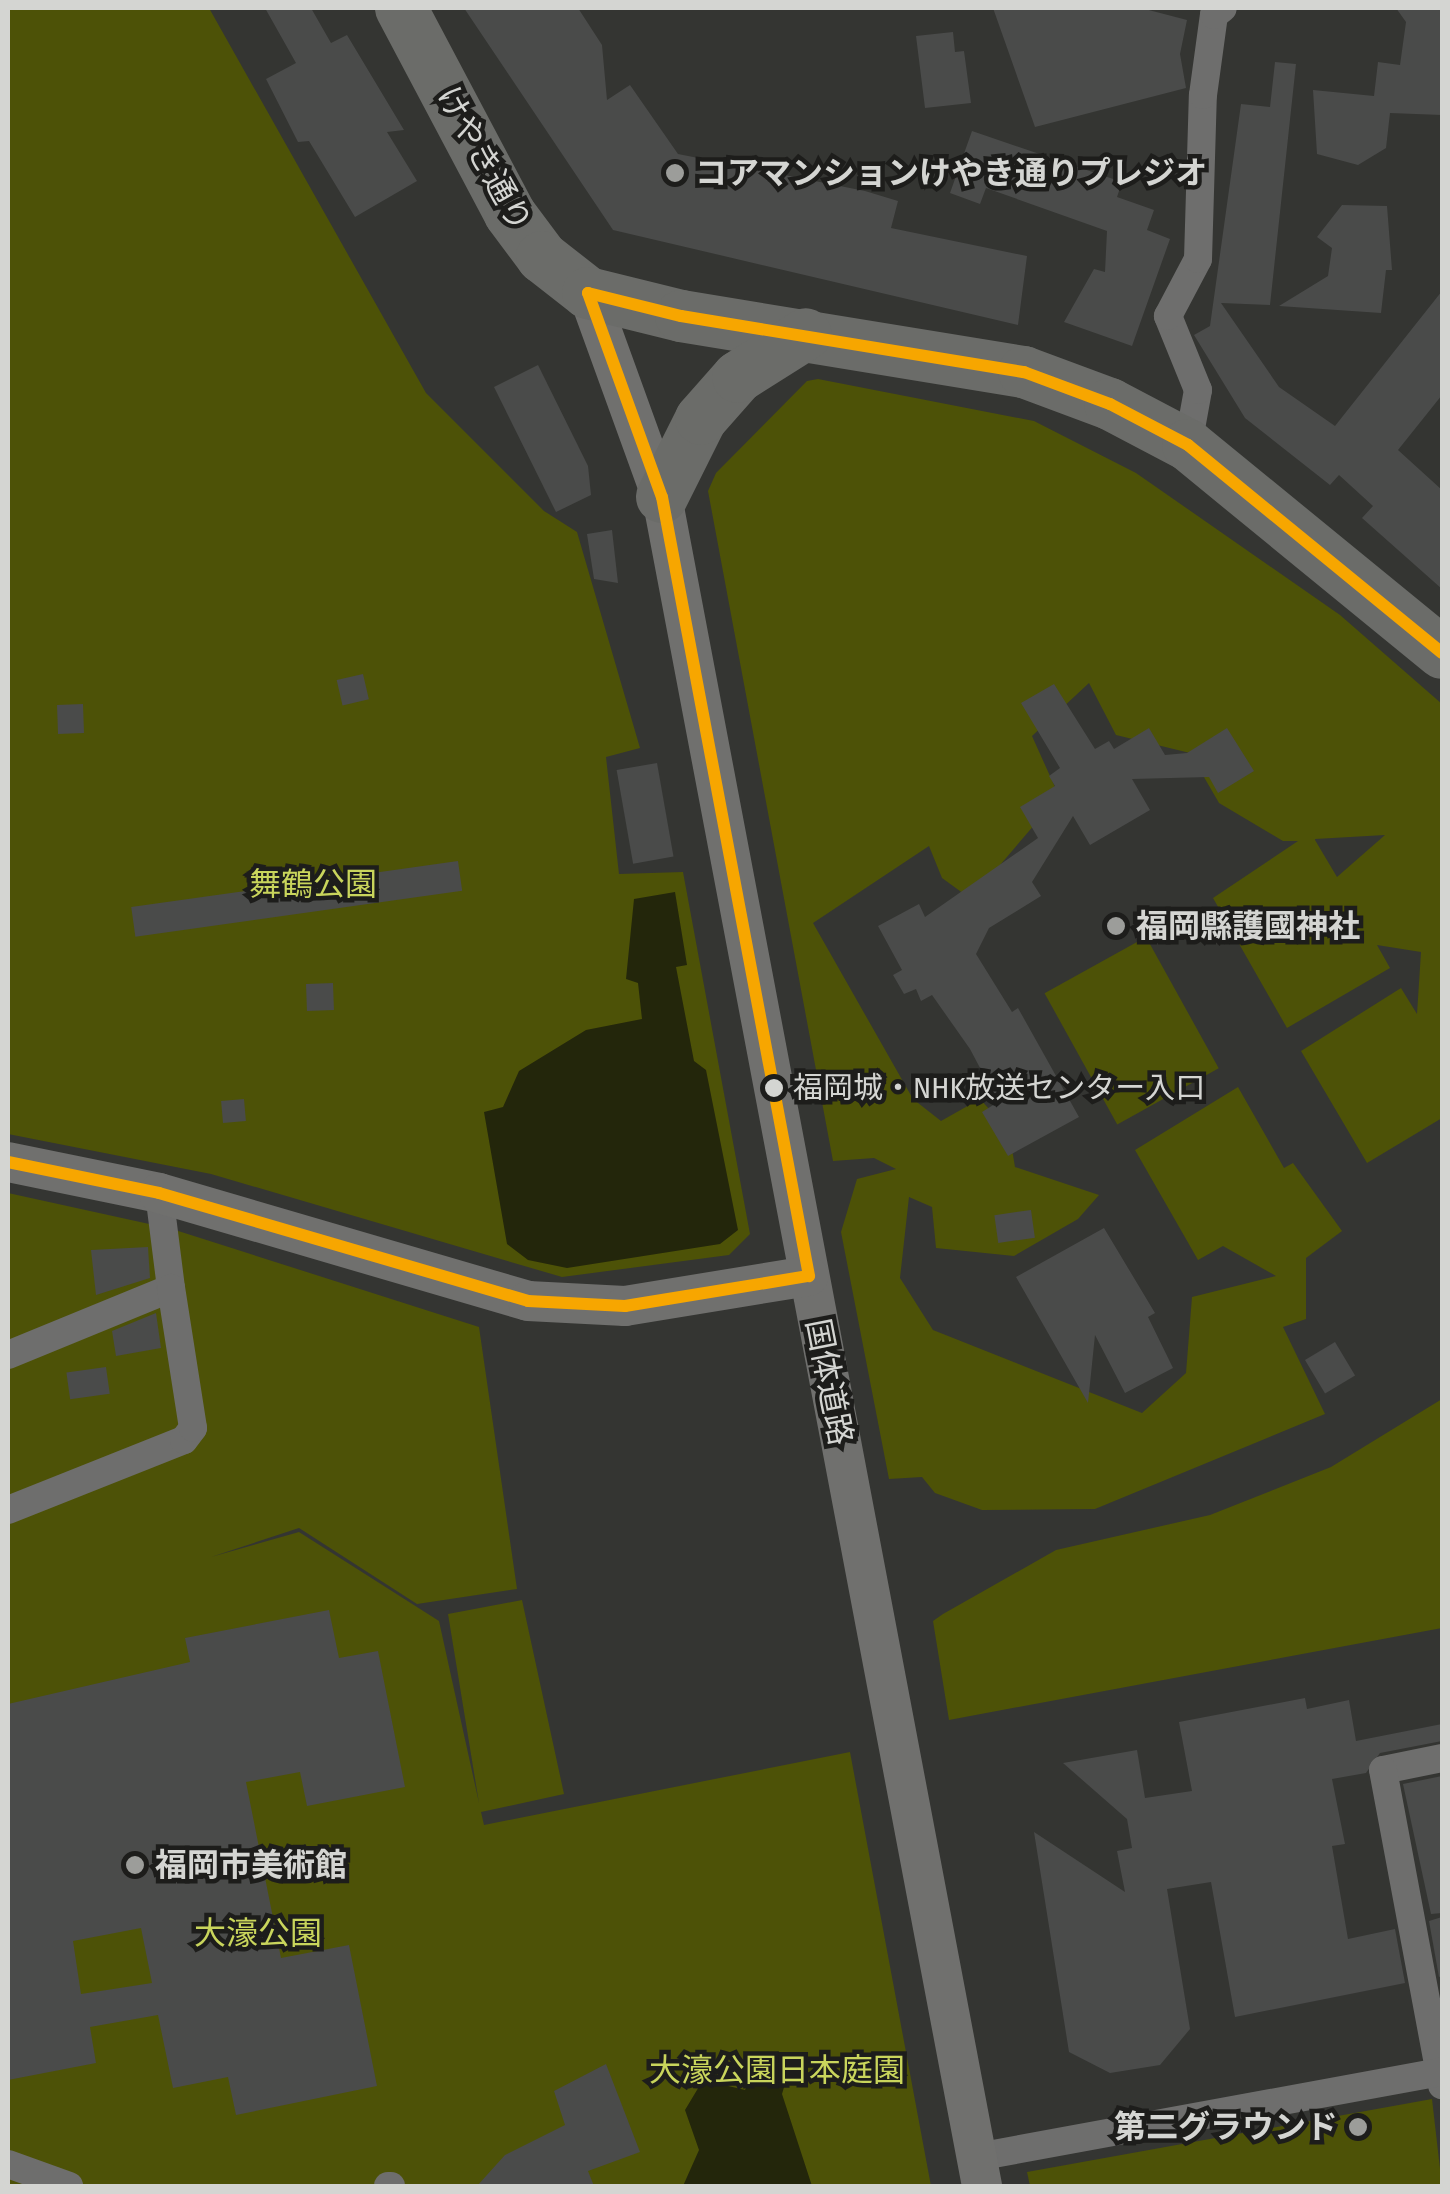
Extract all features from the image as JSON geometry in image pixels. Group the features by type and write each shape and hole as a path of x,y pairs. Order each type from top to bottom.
{"highway":[{"name":"けやき通り","path":"401,8 510,214 542,258 588,293"},
{"path":"588,293 1024,372 1188,446 1442,653"},
{"path":"662,498 702,419 726,391 771,351 806,334"}],"street":[{"path":"1188,446 1198,390 1168,316 1198,259 1202,96 1214,15 1223,8"},
{"name":"国体道路","path":"588,293 662,498 980,2172"},
{"path":"8,1162 158,1194 393,1264 576,1308 692,1300 809,1276"},
{"path":"8,1510 184,1440 193,1428 158,1194"},
{"path":"8,1355 171,1288"},
{"path":"980,2172 1442,2077 1383,1770 1442,1758"},
{"path":"8,2164 70,2186"}],"green space":[{"name":"舞鶴公園","path":"8,8 209,8 426,393 544,511 577,532 640,748 606,757 619,874 683,872 750,1234 729,1255 562,1277 211,1174 8,1134"},
{"path":"818,379 1034,421 1136,473 1340,615 1442,704 1442,1118 1367,1163 1301,1051 1401,988 1417,1014 1421,952 1377,945 1390,968 1287,1028 1213,898 1298,841 1283,841 1219,803 1190,753 1116,735 1089,683 1032,736 1059,796 971,899 942,878 929,846 813,923 913,1099 941,1121 980,1099 1009,1131 1015,1167 1099,1195 1078,1219 1014,1256 936,1248 932,1207 909,1197 900,1278 933,1330 1142,1413 1186,1373 1192,1297 1276,1276 1223,1246 1198,1260 1135,1150 1238,1087 1284,1168 1293,1163 1342,1231 1306,1258 1306,1319 1283,1327 1325,1414 1095,1509 982,1510 935,1493 922,1477 889,1479 841,1232 857,1179 896,1169 874,1158 833,1161 708,491 716,473 807,381","holes":["1385,835 1337,877 1315,839"]},
{"path":"1146,937 1219,1068 1117,1124 1045,993"},
{"name":"大濠公園","path":"8,1193 172,1229 479,1327 517,1589 417,1604 299,1528 211,1557 299,1532 439,1621 479,1803 448,1614 522,1600 564,1794 481,1812 484,1825 850,1752 931,2186 8,2186"},
{"path":"1442,1399 1442,1628 949,1720 933,1621 943,1614 1056,1550 1210,1515 1331,1467"},
{"name":"第二グラウンド","path":"1432,2099 1442,2186 1030,2186 1027,2172"}],"shaded area":[{"path":"675,892 687,965 676,967 694,1061 706,1070 738,1230 720,1244 567,1268 528,1260 507,1244 484,1112 503,1107 519,1071 586,1030 642,1019 638,983 626,979 634,899"},
{"path":"756,2070 788,2074 782,2094 812,2186 683,2186 699,2150 685,2110 703,2080 745,2090"}],"building":[{"path":"265,8 311,8 331,43 347,35 404,130 387,132 417,181 355,217 309,141 298,142 266,79 296,63"},
{"path":"464,8 578,8 602,45 607,100 630,85 678,154 865,191 898,201 891,228 1027,256 1018,325 613,230"},
{"path":"993,8 1141,8 1187,20 1180,54 1186,88 1035,127"},
{"path":"1396,8 1442,8 1442,115 1390,113 1386,148 1358,165 1317,154 1313,90 1374,96 1378,62 1400,65 1406,22"},
{"path":"953,32 955,52 964,51 971,103 925,108 916,36"},
{"path":"1275,62 1296,64 1270,305 1221,303 1279,387 1335,426 1442,291 1442,395 1398,450 1442,490 1442,589 1362,518 1373,506 1339,475 1330,485 1245,418 1194,335 1210,326 1241,104 1270,107"},
{"path":"972,131 1122,182 1117,197 1154,210 1147,230 1170,239 1132,346 1064,322 1094,269 1105,272 1107,231 986,188 980,204 950,193"},
{"path":"1342,205 1387,206 1392,270 1386,270 1381,313 1279,306 1328,276 1332,248 1317,237"},
{"path":"538,365 588,466 591,495 556,512 494,387"},
{"path":"612,530 618,583 594,579 587,534"},
{"path":"363,674 369,699 343,705 337,680"},
{"path":"1054,684 1095,749 1109,741 1114,749 1149,728 1165,755 1187,753 1227,728 1254,771 1218,793 1209,777 1132,779 1150,810 1090,845 1073,816 1032,882 1041,896 989,928 976,954 1012,1012 1018,1008 1079,1117 1008,1156 982,1112 998,1102 970,1049 932,995 921,1001 916,989 904,994 893,975 902,970 878,926 919,904 925,917 1038,838 1020,807 1055,786 1049,776 1060,768 1021,703"},
{"path":"83,704 84,733 58,734 57,705"},
{"path":"657,763 673,857 633,864 617,770"},
{"path":"458,861 462,891 135,937 131,907"},
{"path":"333,983 334,1010 307,1011 306,984"},
{"path":"244,1099 246,1121 223,1123 221,1101"},
{"path":"1031,1210 1035,1238 998,1243 994,1215"},
{"path":"1104,1228 1155,1313 1148,1317 1173,1368 1125,1393 1095,1335 1088,1403 1016,1277"},
{"path":"148,1247 150,1278 96,1295 91,1250"},
{"path":"156,1313 161,1348 116,1356 112,1331"},
{"path":"1335,1342 1355,1375 1325,1393 1305,1360"},
{"path":"106,1367 110,1394 70,1399 66,1373"},
{"name":"福岡市美術館","path":"329,1610 339,1658 378,1651 405,1787 307,1806 300,1772 246,1782 281,1958 349,1945 377,2086 236,2115 228,2077 173,2088 158,2015 90,2027 96,2063 8,2080 8,1704 190,1662 185,1638","holes":["141,1928 152,1983 81,1994 73,1941"]},
{"path":"1305,1698 1307,1709 1349,1700 1356,1741 1442,1724 1442,1741 1380,1753 1366,1773 1332,1779 1345,1844 1332,1846 1348,1939 1395,1929 1405,1983 1235,2017 1211,1882 1167,1889 1190,2029 1160,2065 1110,2073 1069,2052 1034,1832 1125,1892 1117,1851 1132,1848 1127,1819 1063,1763 1137,1750 1145,1798 1192,1791 1179,1722"},
{"path":"1442,1776 1442,1913 1431,1914 1403,1784"},
{"path":"1442,1917 1442,1976 1439,1977 1429,1921"},
{"path":"606,2064 640,2152 588,2171 594,2186 477,2186 505,2155 565,2125 554,2091"}],"transit line":[{"path":"588,293 662,497 809,1276"},
{"path":"588,293 681,316 1024,372 1110,404 1188,445 1442,653"},
{"path":"8,1162 159,1193 528,1301 625,1306 809,1276"}],"place":[{"name":"コアマンションけやき通りプレジオ","path":"675,173"},
{"name":"福岡縣護國神社","path":"1116,926"},
{"name":"福岡城・NHK放送センター入口","path":"774,1088"},
{"name":"福岡市美術館","path":"135,1865"},
{"name":"第二グラウンド","path":"1358,2127"}],"park label":[{"name":"大濠公園日本庭園","path":"777,2070"}]}
